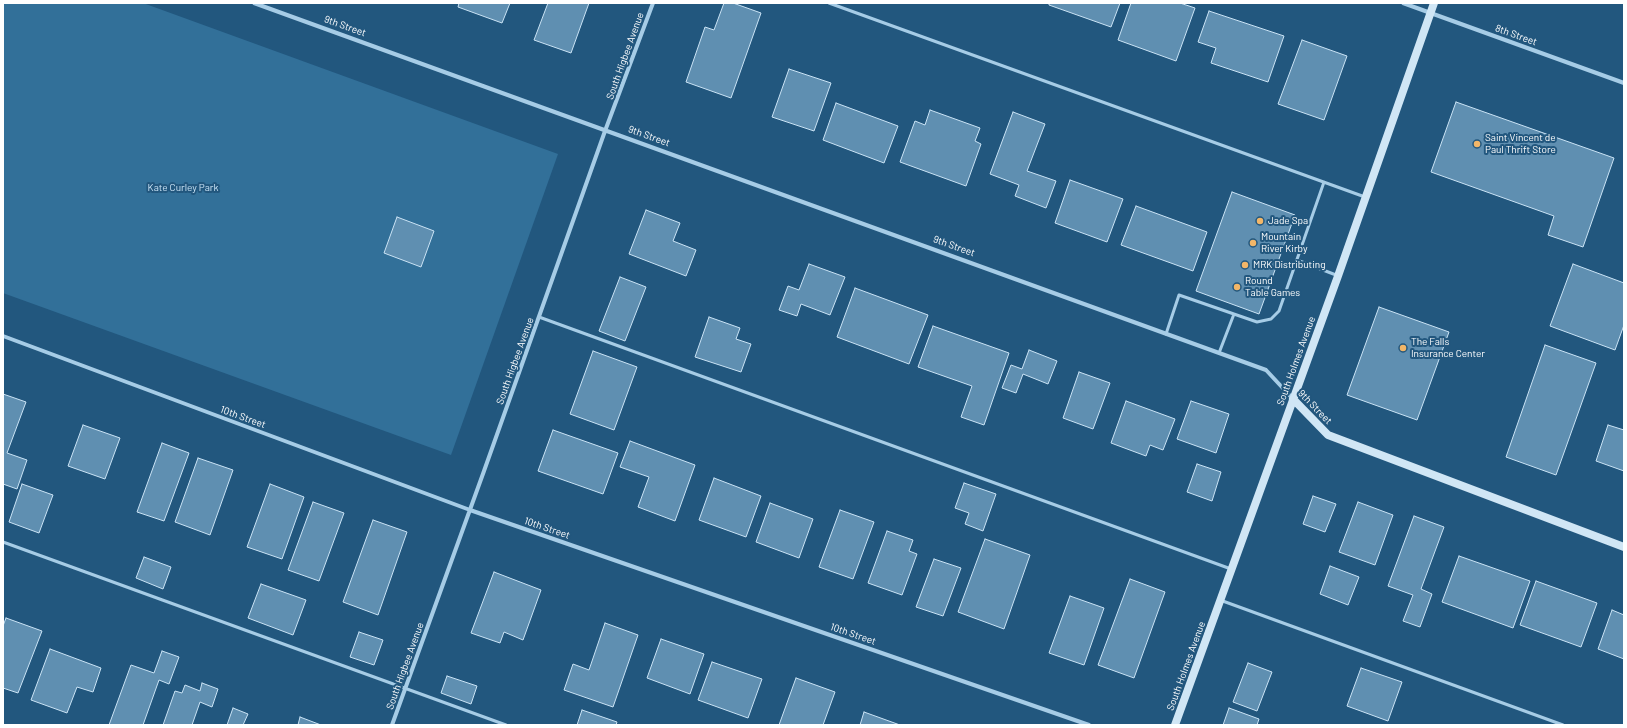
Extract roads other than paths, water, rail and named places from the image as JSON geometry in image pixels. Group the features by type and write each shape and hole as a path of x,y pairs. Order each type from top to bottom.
{"main road":[{"name":"South Holmes Avenue","path":"1175,725 1366,198 1434,3"},
{"name":"9th Street","path":"1293,399 1328,435 1624,547"}],"street":[{"name":"9th Street","path":"254,3 1219,352 1266,370 1293,399"},
{"name":"South Higbee Avenue","path":"392,725 605,131 653,3"},
{"name":"8th Street","path":"1404,3 1624,83"},
{"name":"10th Street","path":"3,336 470,510 1089,725"}],"lane":[{"path":"829,3 1366,198"},
{"path":"1166,334 1179,295 1258,322 1271,319 1279,311 1324,182"},
{"path":"1297,260 1338,276"},
{"path":"1219,352 1234,314"},
{"path":"539,317 1231,569"},
{"path":"3,542 506,725"},
{"path":"1220,600 1563,725"}],"place":[{"name":"Saint Vincent de Paul Thrift Store","path":"1477,144"},
{"name":"Jade Spa","path":"1260,221"},
{"name":"Mountain River Kirby","path":"1253,243"},
{"name":"MRK Distributing","path":"1245,265"},
{"name":"Round Table Games","path":"1237,287"},
{"name":"The Falls Insurance Center","path":"1403,348"}],"park label":[{"name":"Kate Curley Park","path":"183,188"}]}
